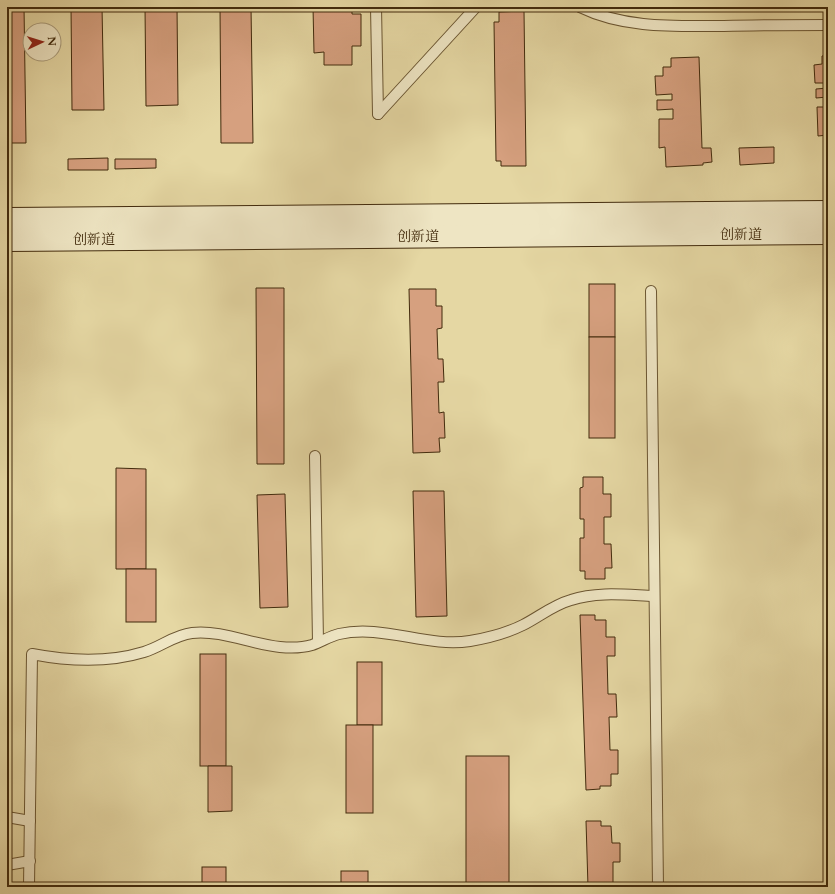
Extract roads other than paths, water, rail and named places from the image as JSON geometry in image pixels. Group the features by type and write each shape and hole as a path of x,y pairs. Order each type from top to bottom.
{"street":[{"name":"创新道","path":"7,219 828,212"},
{"name":"创新道","path":"7,240 828,233"}],"lane":[{"path":"376,7 378,114 476,7"},
{"path":"580,7 591,12 628,22 670,26 828,25"},
{"path":"651,291 658,887"},
{"path":"315,456 318,642"},
{"path":"30,887 32,654 60,659 86,660 144,652 177,637 191,634 226,634 280,647 298,648 339,634 364,632 376,632 441,642 469,641 497,635 522,626 548,609 572,600 598,595 654,596"},
{"path":"7,817 30,821"},
{"path":"7,865 30,862"}]}
